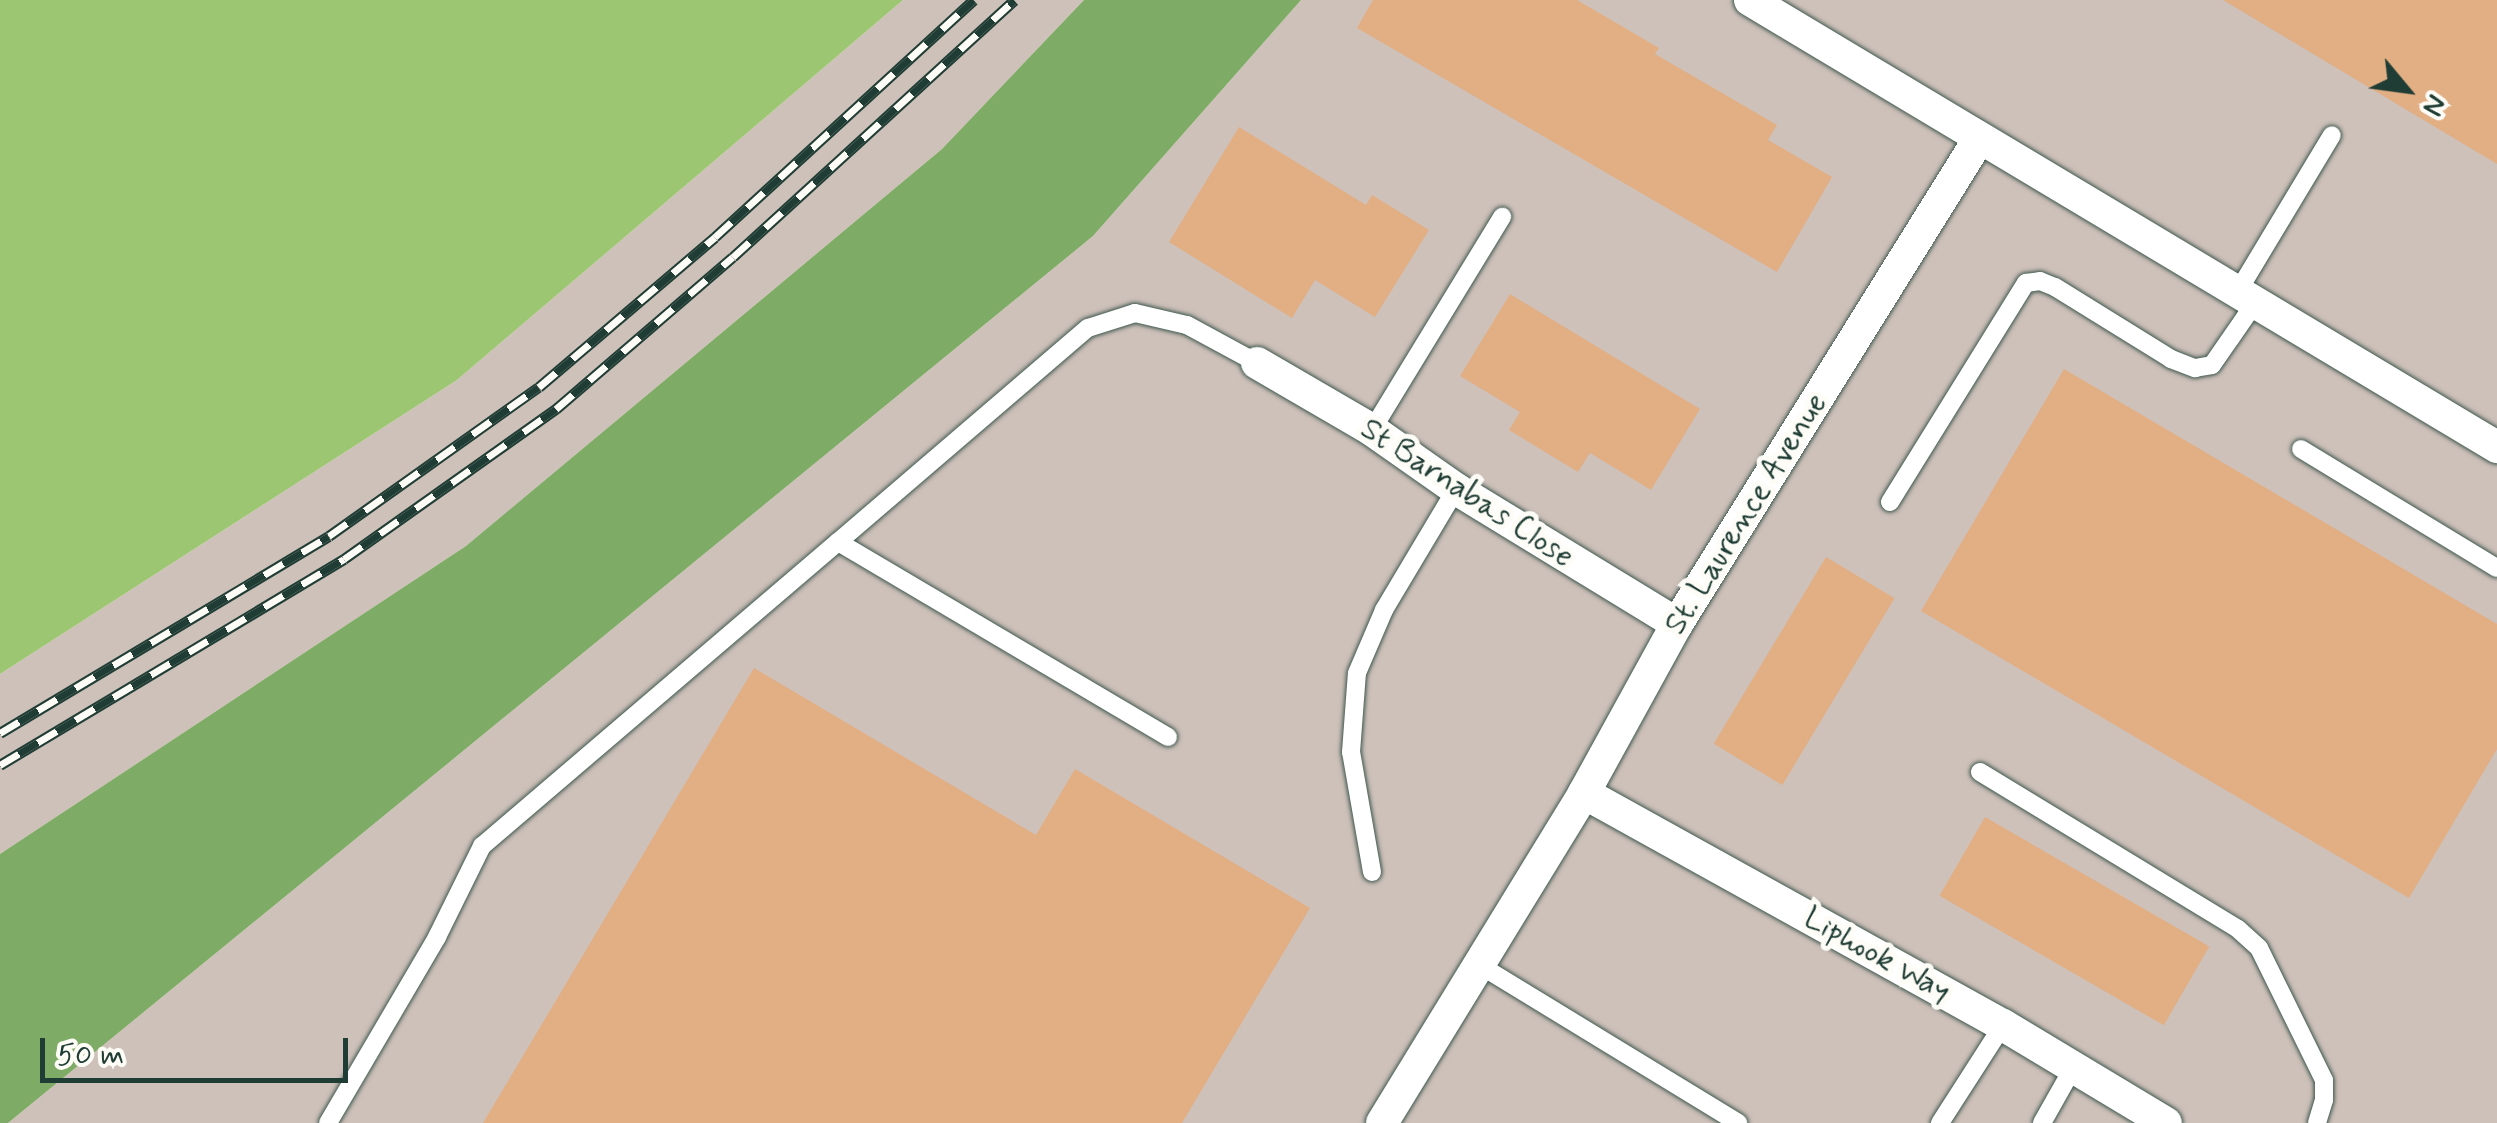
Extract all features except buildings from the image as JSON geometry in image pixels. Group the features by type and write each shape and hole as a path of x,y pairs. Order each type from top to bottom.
{"street":[{"path":"1750,0 2497,447"},
{"name":"St. Laurence Avenue","path":"1382,1123 1584,793 1677,624 1978,139"},
{"name":"St Barnabas Close","path":"1257,363 1372,430 1456,488 1677,624"},
{"name":"Liphook Way","path":"1584,793 2004,1025 2166,1123"}],"lane":[{"path":"1890,502 2016,293 2026,283 2056,286 2171,359 2195,368 2212,364 2332,135"},
{"path":"1372,430 1502,217"},
{"path":"328,1123 437,937 482,846 1088,328 1134,313 1187,326 1257,363"},
{"path":"2301,449 2497,568"},
{"path":"1372,872 1351,752 1357,673 1384,610 1456,488"},
{"path":"838,542 1168,736"},
{"path":"1980,772 2238,930 2260,948 2324,1080 2324,1100 2317,1123"},
{"path":"1478,964 1738,1123"},
{"path":"1940,1123 2004,1025"},
{"path":"2042,1123 2073,1068"}],"shaded area":[{"path":"903,0 1084,0 942,149 466,546 0,854 0,674 457,380"},
{"path":"1301,0 2497,0 2497,1123 8,1123 1093,236"}],"green space":[{"path":"0,0 903,0 457,380 0,674"},
{"path":"1084,0 1301,0 1093,236 8,1123 0,1123 0,854 466,546 942,149"}],"railway":[{"path":"0,733 329,536 539,387 715,237 974,0"},
{"path":"0,765 344,559 556,409 733,257 1014,0"}]}
